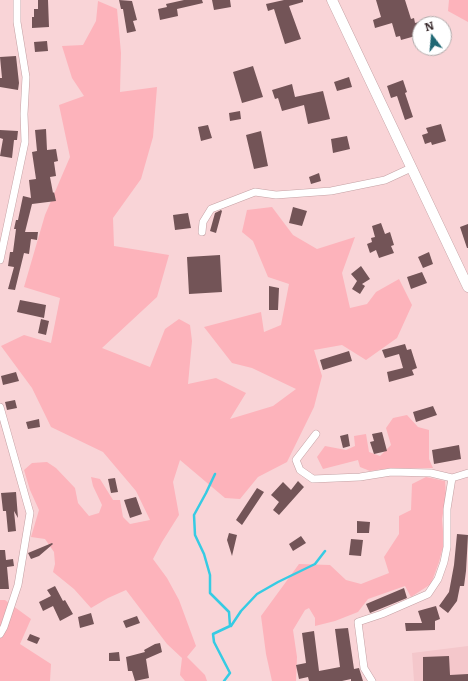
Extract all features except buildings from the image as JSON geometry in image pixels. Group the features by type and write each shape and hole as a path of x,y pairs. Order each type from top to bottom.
{"main road":[{"path":"332,0 468,287"}],"street":[{"path":"0,260 26,142 24,114 26,77 17,22 17,0"},
{"path":"202,232 203,222 211,209 255,192 276,195 331,192 385,180 411,168"},
{"path":"0,407 30,513 18,585 4,627 0,634"},
{"path":"316,434 296,460 300,470 312,479 360,477 391,472 431,473 452,478 468,473"},
{"path":"372,681 364,668 358,622 382,614 428,594 438,579 447,547 447,509 452,478"}],"shaded area":[{"path":"449,0 468,0 468,22 448,11"},
{"path":"98,1 117,9 121,53 120,92 157,87 153,137 141,179 113,218 114,246 169,255 157,297 102,348 150,367 165,329 179,319 190,325 192,341 188,384 216,378 246,393 230,419 273,406 296,389 252,368 232,363 204,327 261,312 264,332 281,325 289,284 268,277 253,241 242,232 247,210 272,207 293,235 317,249 355,237 342,273 350,308 367,304 376,292 399,279 412,305 397,338 366,360 342,345 314,350 322,376 314,407 287,462 258,477 240,499 225,498 180,460 173,482 179,515 153,559 167,578 179,600 196,646 187,657 205,675 207,681 185,681 180,675 182,658 167,644 126,590 91,608 74,589 53,572 55,564 54,552 45,539 31,537 39,510 30,490 24,470 32,463 47,462 56,468 75,488 78,503 89,516 99,513 102,505 93,486 91,477 100,479 113,500 120,500 123,517 130,524 150,520 136,491 103,452 51,427 32,388 1,346 24,335 51,343 60,298 24,287 45,215 70,157 59,105 84,96 72,78 62,46 83,45 96,21"},
{"path":"407,415 418,427 429,430 429,459 433,468 391,468 370,471 360,467 358,460 323,469 317,457 325,446 346,450 355,446 354,436 366,434 369,452 380,456 391,445 386,428 393,418"},
{"path":"426,477 445,481 446,496 442,519 444,543 431,584 411,597 405,586 368,599 358,612 335,621 315,626 315,618 309,608 305,610 293,630 297,657 296,681 272,681 266,654 261,616 299,564 330,565 346,580 361,584 389,573 384,557 399,534 399,516 411,510 412,484"},
{"path":"0,600 5,600 31,619 20,644 51,664 50,681 0,681"},
{"path":"468,646 468,681 414,681 412,653"}],"waterway":[{"path":"215,474 194,515 195,535 204,554 210,575 210,593 229,612 230,626 213,634 214,642 230,673 224,681"},
{"path":"231,626 241,611 257,594 315,564 325,551"}]}
